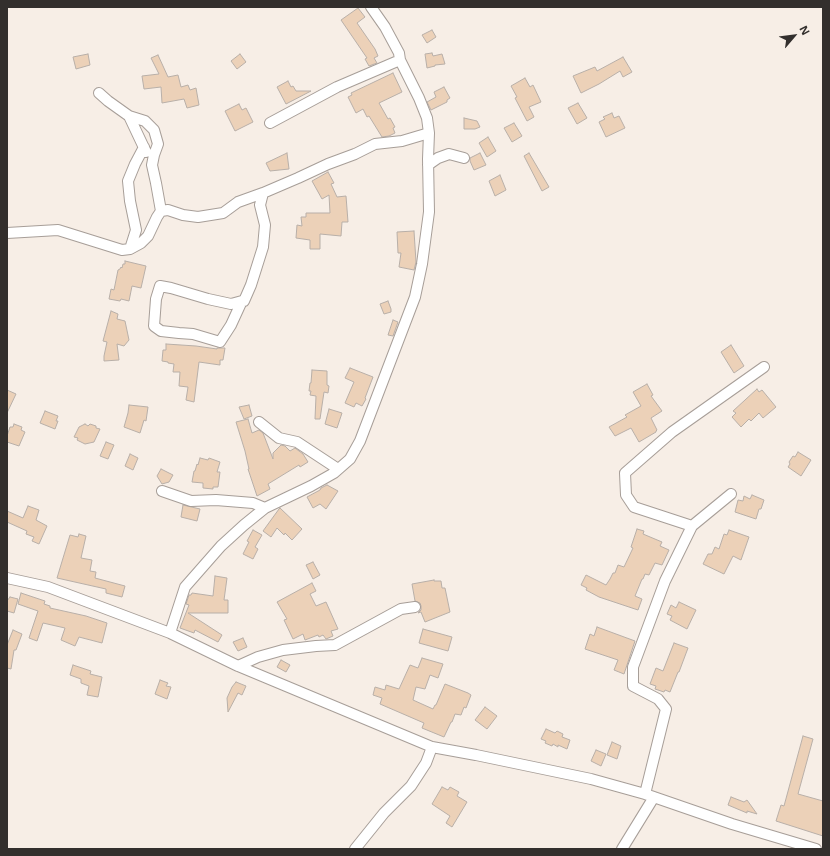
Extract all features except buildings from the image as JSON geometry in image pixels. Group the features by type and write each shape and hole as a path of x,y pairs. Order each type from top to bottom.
{"street":[{"path":"170,633 185,587 221,546 265,508 311,486 334,473 350,460 360,441 415,297 422,264 429,212 429,133 427,118 420,98 400,60 399,53 385,27 371,7"},
{"path":"270,123 338,87 400,60"},
{"path":"99,93 129,116 145,121 154,130 158,144 152,165"},
{"path":"7,233 58,230 122,250 130,249 141,243 148,236 161,210 152,165 129,116"},
{"path":"161,210 168,210 183,215 198,217 222,213 238,202 264,193 375,144 402,140 429,133"},
{"path":"130,249 136,230 130,201 128,181 144,147"},
{"path":"428,165 438,158 449,154 464,158"},
{"path":"242,301 231,304 160,286 156,299 154,326 161,331 179,334 193,334 220,342 231,325 242,301 244,301 264,247 265,225 260,205 264,193"},
{"path":"692,526 634,507 626,495 625,473 672,432 764,367"},
{"path":"259,422 279,438 297,442 338,469"},
{"path":"162,491 191,501 216,500 254,503 265,508"},
{"path":"622,849 650,796 666,709 658,699 633,686 633,667 665,581 692,526 731,494"},
{"path":"7,578 48,587 170,633 238,666 432,747 591,779 650,796 732,824 816,849"},
{"path":"238,666 258,657 283,650 335,645 401,609 415,607"},
{"path":"355,849 384,813 411,786 426,763 432,747"}]}
